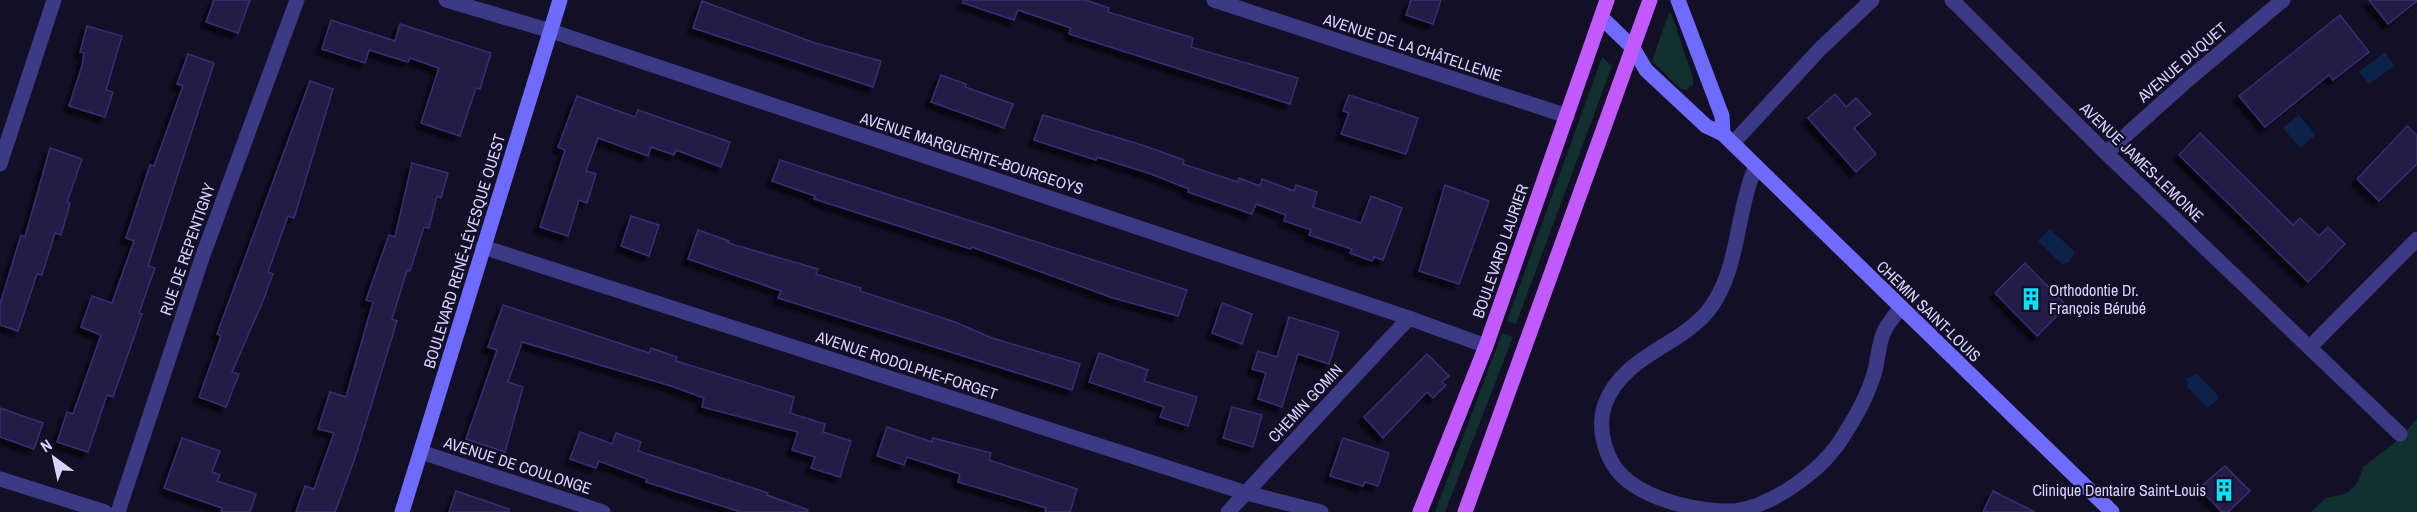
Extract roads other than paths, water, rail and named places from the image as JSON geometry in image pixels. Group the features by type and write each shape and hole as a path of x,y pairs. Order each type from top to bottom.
{"main road":[{"name":"BOULEVARD LAURIER","path":"1420,512 1486,346 1607,0"},
{"path":"1465,512 1650,0"}],"street":[{"path":"0,164 54,0"},
{"name":"RUE DE REPENTIGNY","path":"118,512 203,255 297,0"},
{"name":"AVENUE MARGUERITE-BOURGEOYS","path":"446,0 551,31 1409,318 1486,346"},
{"name":"BOULEVARD RENÉ-LÉVESQUE OUEST","path":"402,512 560,0"},
{"name":"AVENUE DE LA CHÂTELLENIE","path":"1214,0 1567,116"},
{"path":"1678,0 1722,116 1728,139 1872,0"},
{"name":"AVENUE JAMES-LEMOINE","path":"1952,0 2106,153 2400,434"},
{"name":"AVENUE DUQUET","path":"2106,153 2190,78 2283,0"},
{"name":"CHEMIN SAINT-LOUIS","path":"1601,17 1633,48 1646,70 1706,126 1728,139 2112,512"},
{"path":"1756,166 1747,185 1738,221 1731,269 1708,311 1672,340 1637,361 1617,382 1605,403 1602,422 1603,440 1610,460 1627,480 1649,494 1694,509 1736,511 1768,499 1798,483 1824,461 1844,436 1873,376 1883,332 1900,308"},
{"path":"2310,347 2417,239"},
{"name":"AVENUE RODOLPHE-FORGET","path":"483,247 1246,493 1322,512"},
{"name":"CHEMIN GOMIN","path":"1228,512 1409,318"},
{"name":"AVENUE DE COULONGE","path":"421,452 603,512"},
{"path":"0,479 105,512"}],"water":[{"path":"2385,52 2394,66 2369,84 2359,72"},
{"path":"2299,115 2316,135 2300,148 2283,128"},
{"path":"2050,229 2075,252 2068,264 2066,262 2063,265 2038,241"},
{"path":"2197,374 2218,395 2218,400 2207,407 2187,387 2186,379"}],"place":[{"name":"Orthodontie Dr. François Bérubé","path":"2031,299"},
{"name":"Clinique Dentaire Saint-Louis","path":"2224,490"}]}
